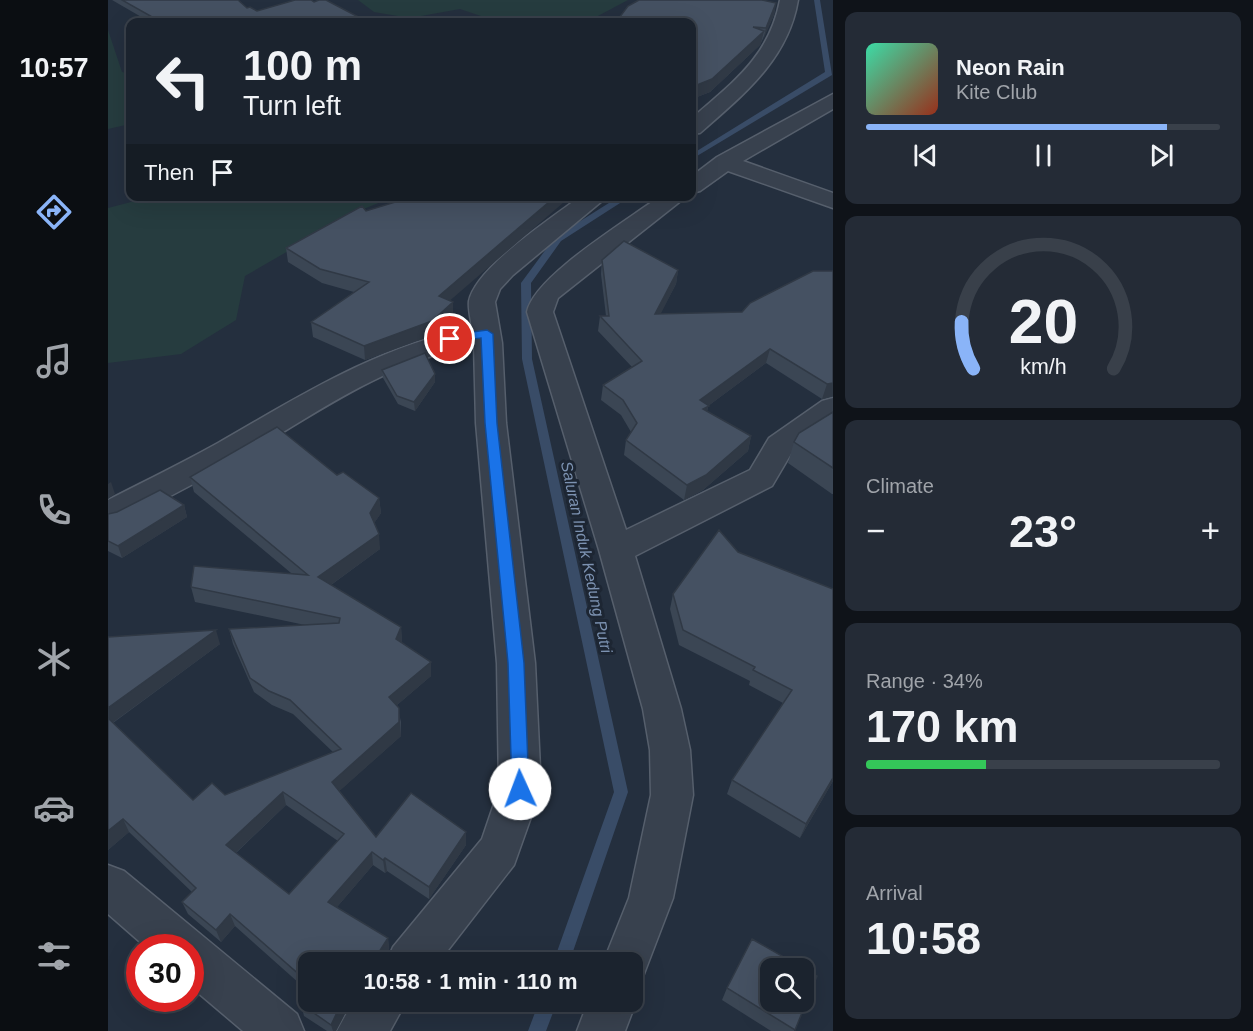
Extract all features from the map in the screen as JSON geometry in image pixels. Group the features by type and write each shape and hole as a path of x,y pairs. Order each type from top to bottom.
{"street":[{"path":"696,125 750,78 777,44 787,23 789,0"},
{"path":"696,183 725,162 833,100"},
{"path":"725,162 833,201"},
{"path":"418,952 499,851 520,789 516,663 491,423 487,334 482,302 488,286 540,238 590,201"},
{"path":"630,952 651,898 672,795 670,750 662,709 616,550 540,312 542,302 548,292 669,201"},
{"path":"108,514 226,452 333,388 414,351 450,339 487,334"},
{"path":"616,550 761,478 780,445 833,408"},
{"path":"108,886 165,934"},
{"path":"204,967 280,1031"},
{"path":"361,1031 375,1012"},
{"path":"600,1031 608,1012"}],"green space":[{"path":"358,0 628,0 596,18 487,18 460,9 410,18 374,12"},
{"path":"108,30 122,72 126,73 126,125 108,129"},
{"path":"135,201 383,201 354,213 245,276 236,320 181,354 108,363 108,208"}],"building":[{"path":"122,0 238,0 247,8 250,7 257,11 295,0 314,2 326,0 360,18 154,18"},
{"path":"639,0 762,0 776,3 766,28 753,27 764,31 712,79 696,85 696,18 619,18 628,6"},
{"path":"399,201 550,201 439,296 453,302 432,321 364,346 311,322 369,282 320,269 286,248 362,206 366,211"},
{"path":"624,241 678,270 655,314 742,312 750,303 813,271 833,271 833,383 827,384 770,349 700,400 709,406 703,409 751,436 706,475 687,485 626,440 637,423 623,400 603,385 642,361 600,316 609,316 602,260"},
{"path":"425,353 435,374 414,402 397,396 382,370"},
{"path":"833,412 833,468 794,442 799,433"},
{"path":"277,427 337,475 343,472 379,498 370,513 379,534 318,577 401,627 396,639 431,662 389,697 399,708 399,722 332,782 376,837 411,793 466,832 429,887 372,852 328,902 388,938 379,952 298,952 298,973 230,914 216,930 182,902 196,888 123,819 108,831 108,718 193,800 212,783 225,795 341,749 290,700 269,691 250,678 229,629 339,623 340,618 191,587 194,566 308,575 190,477","holes":["283,792 344,834 289,894 226,845"]},
{"path":"160,490 184,505 118,546 108,541 108,514 117,512"},
{"path":"719,530 738,552 833,589 833,778 806,824 732,780 792,690 753,670 755,667 683,630 673,594"},
{"path":"216,630 108,708 108,637"},
{"path":"752,939 785,958 760,958 760,1008 727,988"},
{"path":"312,1012 337,1012 331,1025"},
{"path":"766,1012 802,1012 795,1030"}],"waterway":[{"name":"Saluran Induk Kedung Putri","path":"696,155 829,73 817,0"},
{"name":"Saluran Induk Kedung Putri","path":"565,952 621,792 527,359 526,283 558,239 619,201"},
{"name":"Saluran Induk Kedung Putri","path":"537,1031 544,1012"}],"route":[{"path":"450,339 487,334 491,423 516,663 520,789"}]}
